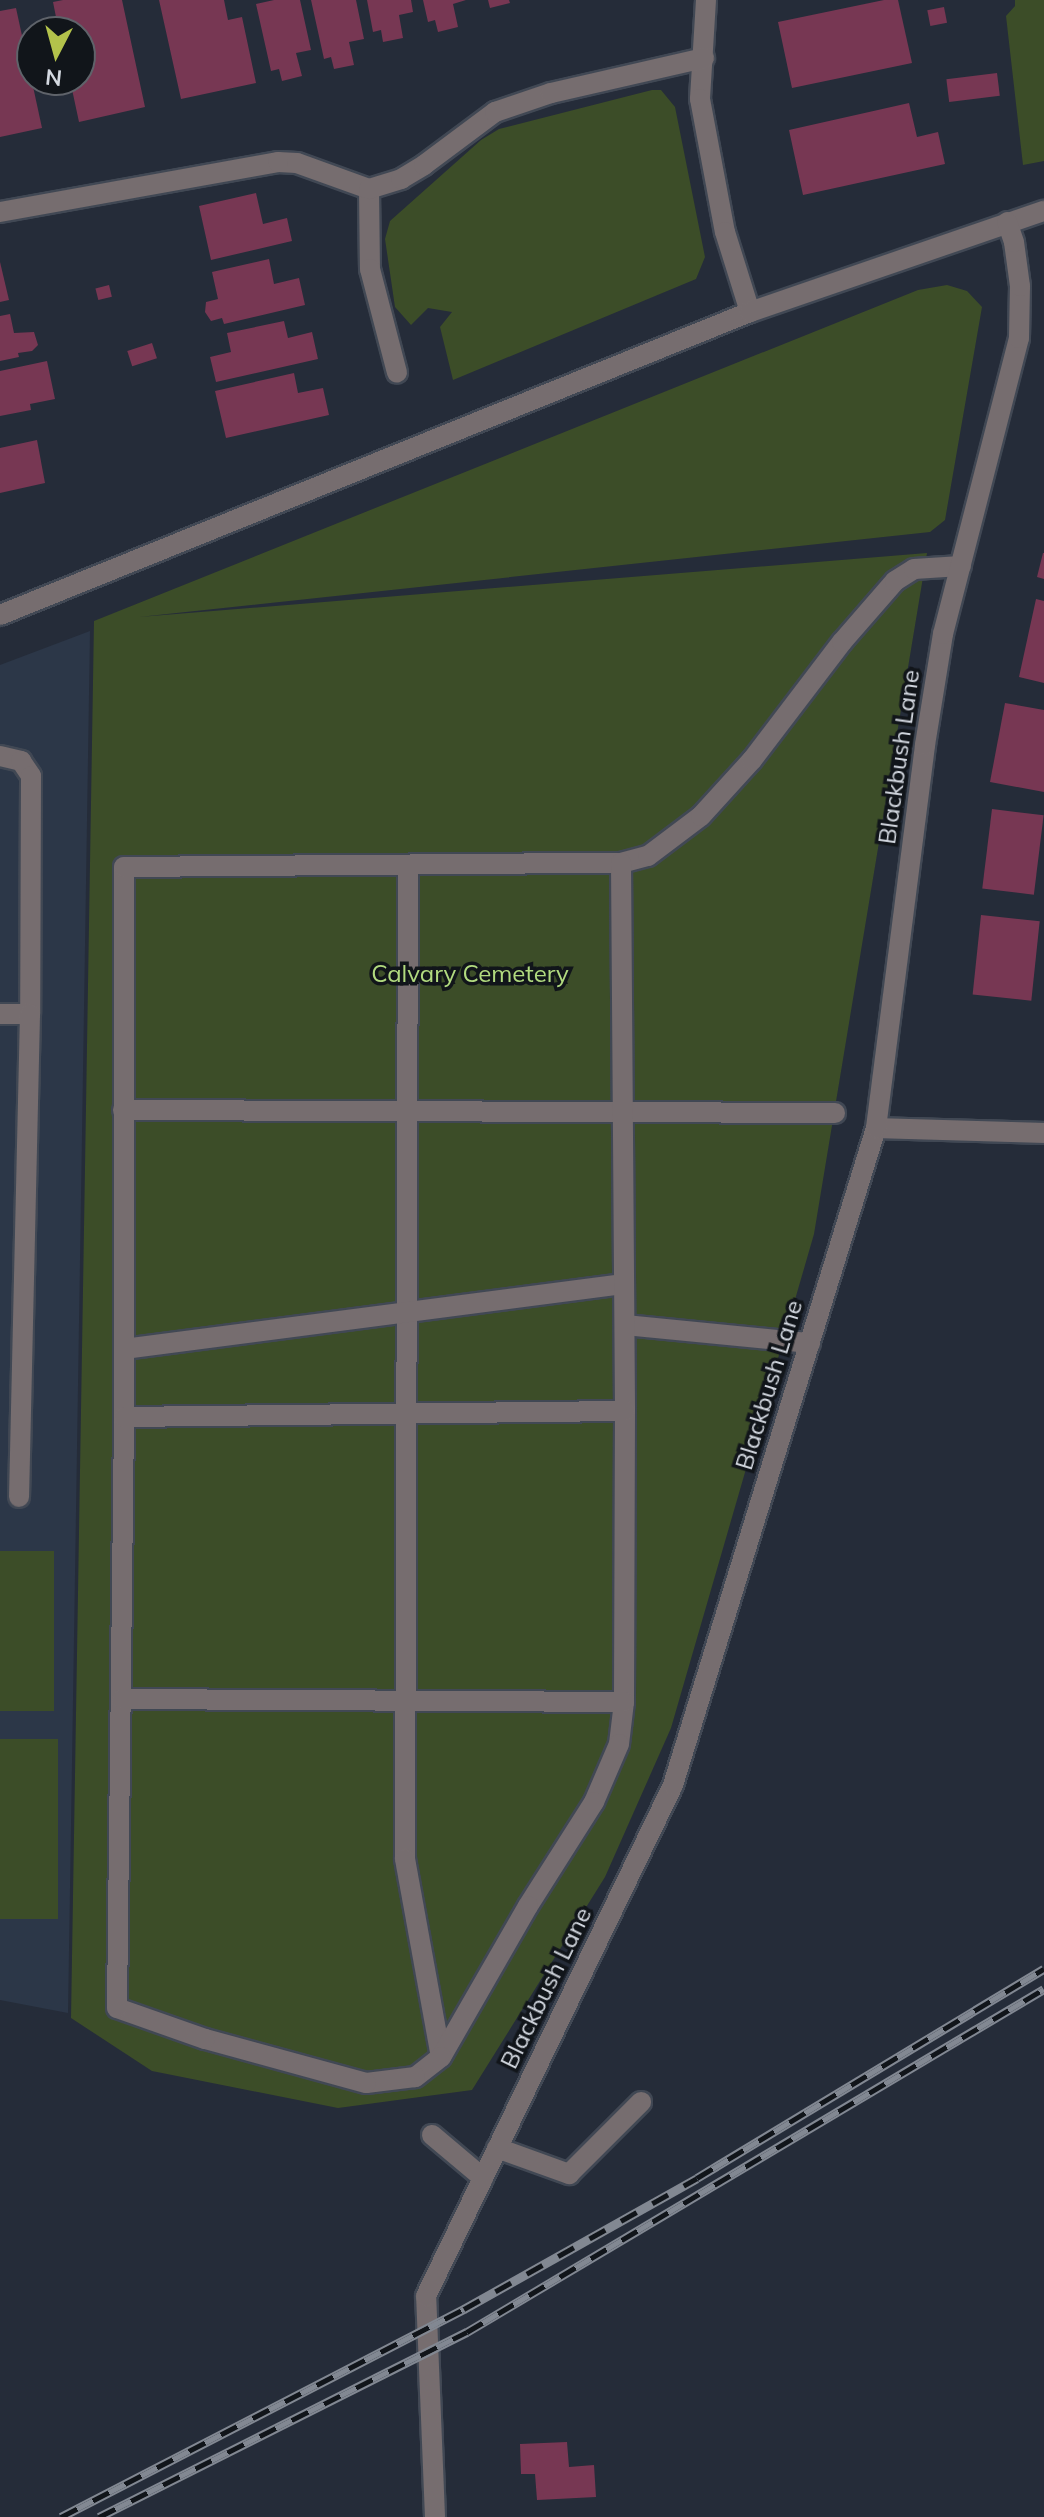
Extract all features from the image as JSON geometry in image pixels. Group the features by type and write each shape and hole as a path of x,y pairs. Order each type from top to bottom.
{"street":[{"path":"706,0 700,99 725,232 750,312"},
{"path":"0,212 278,162 297,163 369,189 401,179 424,165 495,112 551,93 704,58"},
{"path":"369,189 370,269 397,373"},
{"path":"0,615 750,312 1044,211"},
{"name":"Blackbush Lane","path":"435,2517 426,2296 673,1785 876,1128 925,745 943,634 1019,338 1020,286 1007,222"},
{"path":"621,863 624,1702 619,1744 594,1802 528,1906 441,2057 415,2077 366,2083 205,2039 117,2008 124,1417 124,867 621,863 648,856 701,816 752,760 842,642 895,581 914,569 961,566"},
{"path":"0,756 21,761 31,776 30,1014 19,1497"},
{"path":"408,865 408,1700 405,1859 441,2057"},
{"path":"0,1014 30,1014"},
{"path":"123,1110 623,1109 835,1113"},
{"path":"876,1128 1044,1133"},
{"path":"124,1349 624,1284"},
{"path":"625,1325 810,1343"},
{"path":"124,1417 408,1411 625,1411"},
{"path":"122,1699 624,1702"},
{"path":"497,2148 569,2174 641,2102"},
{"path":"432,2135 483,2178"}],"shaded area":[{"path":"90,631 68,2013 0,2000 0,665"}],"green space":[{"path":"1015,0 1044,0 1044,161 1023,165 1006,16 1015,6"},
{"path":"661,90 675,107 705,257 696,279 453,380 440,327 452,312 428,308 411,325 395,307 385,239 390,221 481,140 499,129"},
{"name":"Calvary Cemetery","path":"947,285 967,291 982,307 945,520 930,532 139,617 927,553 814,1234 671,1728 605,1877 472,2090 338,2108 152,2071 71,2018 94,621 918,290"},
{"path":"0,1551 54,1551 54,1711 0,1711"},
{"path":"0,1739 58,1739 58,1919 0,1919"}],"building":[{"path":"122,0 145,107 79,122 73,96 96,96 96,16 56,16 53,2"},
{"path":"159,0 224,0 228,20 242,17 256,83 181,99"},
{"path":"300,0 311,50 296,53 302,76 282,81 279,69 271,71 256,4"},
{"path":"311,0 356,0 364,39 349,42 354,65 334,69 331,57 324,59"},
{"path":"367,0 411,0 413,12 399,15 403,38 383,42 381,30 373,32"},
{"path":"423,0 466,0 453,4 458,27 438,32 435,20 428,22"},
{"path":"488,0 509,0 510,3 490,8"},
{"path":"884,0 898,0 912,63 792,88 778,22"},
{"path":"944,7 947,23 930,26 927,10"},
{"path":"16,8 16,96 35,96 42,128 0,137 0,11"},
{"path":"997,73 1000,96 949,102 946,79"},
{"path":"909,103 917,137 938,132 945,164 803,195 789,130"},
{"path":"256,193 263,224 287,218 292,241 211,260 199,206"},
{"path":"269,259 274,284 299,278 305,305 224,324 222,318 211,321 205,312 206,302 218,299 212,272"},
{"path":"0,262 9,300 0,302"},
{"path":"109,285 112,297 98,300 95,288"},
{"path":"10,314 14,333 34,332 38,345 32,351 18,353 19,357 0,361 0,316"},
{"path":"284,321 288,338 312,332 318,359 216,382 210,357 231,352 227,333"},
{"path":"152,343 157,358 132,366 127,351"},
{"path":"47,361 55,399 30,404 31,410 0,416 0,371"},
{"path":"294,373 298,393 323,388 329,415 226,438 215,391"},
{"path":"37,440 45,483 0,493 0,448"},
{"path":"1044,553 1044,579 1037,577"},
{"path":"1036,599 1044,601 1044,683 1019,677"},
{"path":"1005,703 1044,710 1044,792 990,782"},
{"path":"992,809 1044,815 1034,895 982,888"},
{"path":"981,915 1040,921 1031,1001 973,995"},
{"path":"567,2442 569,2467 594,2465 596,2497 537,2500 535,2474 521,2474 520,2444"}],"railway":[{"path":"61,2517 464,2309 697,2178 1044,1969"},
{"path":"99,2517 467,2332 1044,1989"}]}
